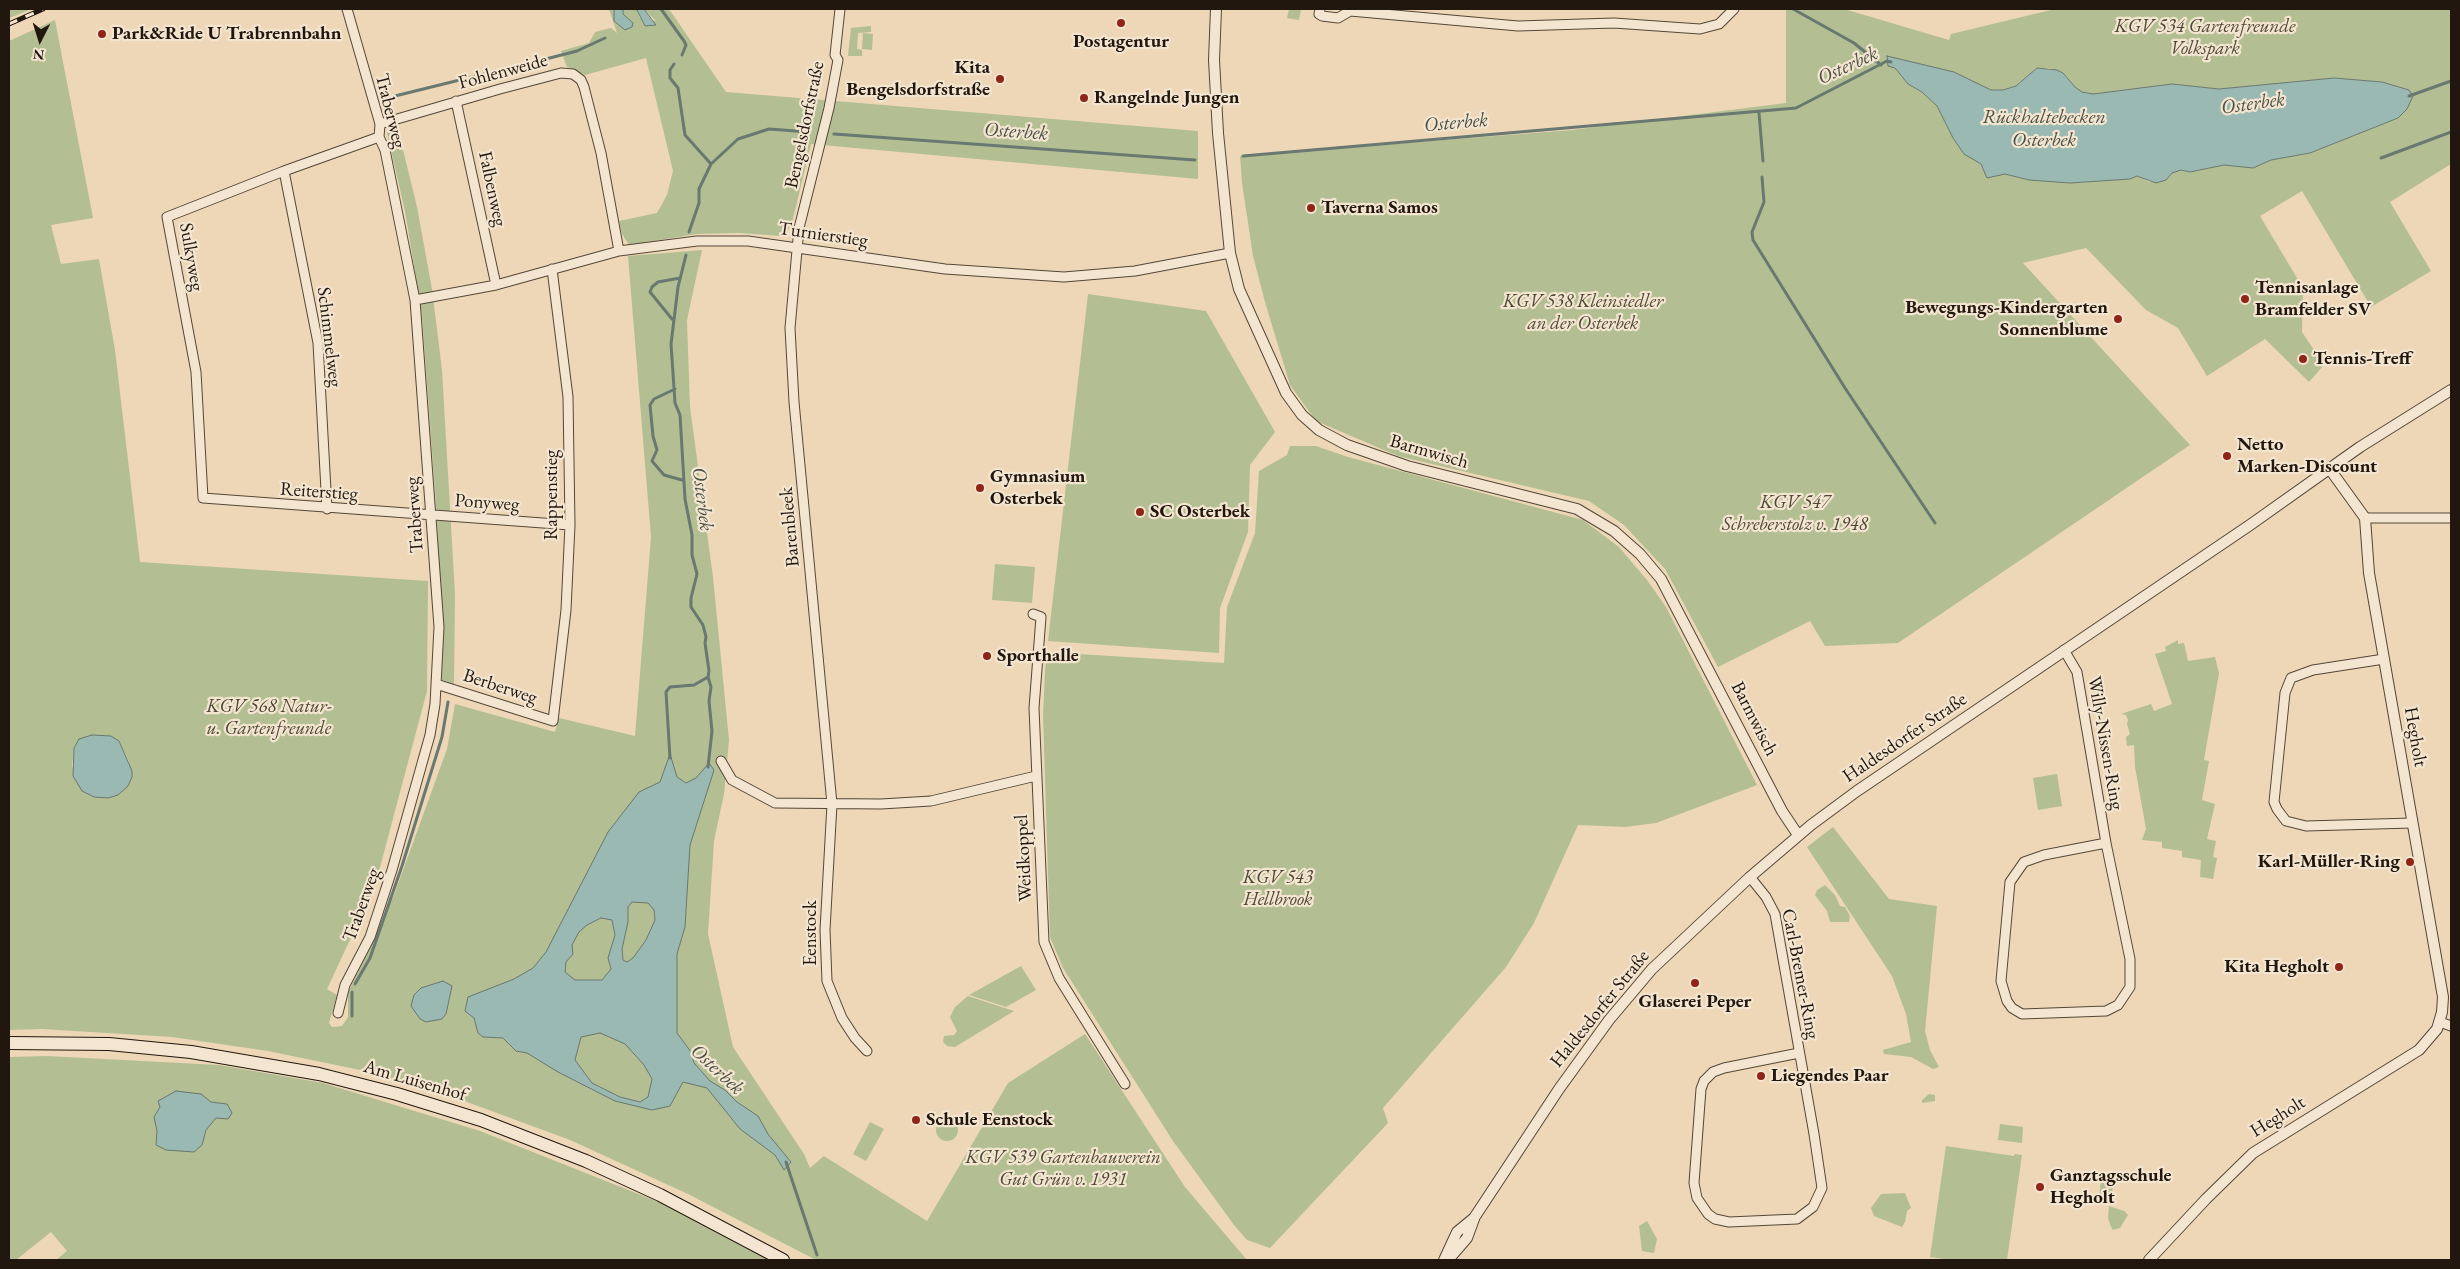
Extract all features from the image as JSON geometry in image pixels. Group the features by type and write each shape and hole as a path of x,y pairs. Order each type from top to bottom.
{"main road":[{"name":"Am Luisenhof","path":"9,1043 109,1044 191,1052 299,1070 397,1094 481,1120 586,1161 660,1195 783,1260"}],"street":[{"name":"Traberweg","path":"338,1013 342,994 370,937 392,870 430,735 436,684 439,626 415,300 385,150 379,137 380,124 347,9"},
{"name":"Bengelsdorfstraße","path":"796,247 838,60 835,55 840,9"},
{"name":"Barmwisch","path":"1216,9 1214,60 1218,133 1230,253 1239,289 1286,394 1302,415 1319,430 1347,445 1407,466 1577,509 1614,531 1640,554 1661,579 1782,811 1798,835"},
{"path":"1320,9 1322,16 1338,18 1348,10 1417,12 1518,26 1614,23 1700,29 1719,24 1734,9"},
{"name":"Fohlenweide","path":"380,124 560,73 573,74 581,80 601,153 619,251"},
{"name":"Falbenweg","path":"456,101 496,285"},
{"name":"Sulkyweg","path":"203,498 196,372 167,217 284,171 379,137"},
{"name":"Schimmelweg","path":"284,171 318,342 327,509"},
{"name":"Turnierstieg","path":"415,300 496,285 619,251 697,241 748,241 944,268 1064,277 1136,271 1230,253"},
{"name":"Barenbleek","path":"796,247 790,328 794,402 832,804"},
{"name":"Rappenstieg","path":"552,269 568,397 570,525 566,610 553,721"},
{"name":"Haldesdorfer Straße","path":"1448,1260 1467,1238 1474,1218 1559,1089 1614,1014 1652,969 1750,877 1798,835 1857,791 2329,468 2451,390"},
{"path":"2329,468 2365,518 2451,518"},
{"name":"Reiterstieg","path":"203,498 432,516"},
{"name":"Ponyweg","path":"432,516 570,525"},
{"name":"Hegholt","path":"2149,1260 2206,1199 2253,1153 2419,1050 2431,1038 2440,1022 2443,997 2369,573 2365,518"},
{"name":"Weidkoppel","path":"1033,614 1042,617 1034,708 1044,942 1059,978 1126,1084"},
{"name":"Willy-Nissen-Ring","path":"2064,650 2077,672 2106,843 2130,959 2130,987 2118,1005 2106,1011 2022,1014 2012,1008 2007,1001 2001,981 2010,882 2024,862 2044,855 2106,843"},
{"path":"2384,659 2313,670 2291,678 2286,693 2274,802 2286,821 2306,826 2412,823"},
{"name":"Berberweg","path":"436,684 553,721"},
{"path":"722,761 732,780 775,803 881,804 931,801 1036,776"},
{"name":"Eenstock","path":"832,804 825,930 827,980 842,1018 866,1051"},
{"name":"Carl-Bremer-Ring","path":"1750,877 1766,897 1775,914 1822,1180 1819,1199 1810,1211 1791,1220 1729,1222 1715,1219 1708,1214 1697,1198 1694,1183 1701,1089 1704,1081 1713,1072 1724,1068 1799,1053"},
{"path":"2440,1022 2451,1026"},
{"name":"Haldesdorfer Straße","path":"1444,1260 1457,1232 1474,1218"}],"green space":[{"path":"9,9 32,9 9,18"},
{"path":"609,9 614,9 614,21 620,25 633,24 623,14 623,9 637,10 640,18 656,21 644,9 669,9 726,92 1198,131 1198,179 811,144 791,227 781,236 739,233 697,234 629,245 622,234 619,221 657,213 667,195 673,171 646,58 585,75 567,67 561,51 589,43 595,32 611,28 617,33"},
{"path":"1289,9 1301,9 1299,20 1287,18"},
{"name":"KGV 538 Kleinsiedler an der Osterbek","path":"1786,9 1844,9 1949,40 1951,34 2055,9 2451,9 2451,130 2439,135 2440,138 2451,133 2451,164 2390,202 2431,271 2371,307 2302,191 2260,216 2303,288 2302,332 2324,365 2309,382 2265,339 2207,376 2178,328 2146,310 2086,248 2023,263 2190,445 1898,643 1825,646 1810,621 1718,667 1665,569 1624,525 1589,501 1398,456 1316,421 1290,385 1253,256 1240,156 1572,130 1786,103","holes":["1895,68 1991,90 2003,90 2016,86 2037,68 2050,68 2063,73 2082,92 2093,94 2172,84 2219,89 2334,78 2382,82 2409,90 2407,109 2398,118 2310,153 2271,160 2253,168 2224,165 2190,172 2181,170 2172,173 2166,180 2150,182 2137,176 2130,179 2070,183 2029,180 2005,174 1992,176 1976,159 1964,154 1953,138 1937,106 1922,92 1908,84"]},
{"path":"55,20 93,218 51,225 61,264 99,259 115,350 140,562 428,581 427,691 375,886 327,989 337,995 329,1023 332,1027 342,1026 348,1017 348,993 394,895 447,749 455,704 555,732 559,718 635,736 651,537 628,256 702,250 687,320 690,407 713,577 729,740 724,794 714,841 708,934 733,1047 804,1154 810,1168 824,1156 927,1221 1008,1083 1085,1034 1185,1187 1247,1260 816,1260 688,1194 570,1140 440,1092 365,1071 268,1051 172,1037 42,1029 9,1030 9,41","holes":["93,735 119,741 129,762 128,786 117,795 72,767 74,748"]},
{"path":"871,26 871,32 858,33 857,49 862,50 862,56 848,56 851,28"},
{"path":"863,33 873,34 872,50 862,49"},
{"path":"397,125 417,207 432,289 442,370 455,594 454,684 442,680 437,519 422,316 405,211 387,133 389,126"},
{"path":"1088,294 1206,311 1275,432 1250,465 1248,532 1220,608 1219,653 1048,641"},
{"name":"KGV 543 Hellbrook","path":"1290,446 1316,446 1348,457 1583,520 1619,547 1647,580 1666,607 1757,785 1656,823 1625,827 1578,825 1534,923 1506,967 1383,1108 1388,1123 1270,1248 1247,1240 1234,1225 1173,1141 1063,968 1050,937 1043,715 1046,652 1224,663 1227,607 1255,533 1259,471 1287,455"},
{"path":"995,564 1035,567 1032,603 992,600"},
{"path":"2178,640 2178,644 2184,643 2188,661 2215,657 2219,673 2204,760 2209,761 2202,800 2215,804 2207,839 2216,841 2213,857 2217,858 2213,879 2200,877 2201,860 2182,857 2182,851 2162,848 2162,842 2142,840 2146,829 2135,767 2134,745 2127,746 2126,737 2130,734 2127,724 2128,720 2126,715 2121,714 2151,704 2154,711 2172,704 2155,654 2166,651 2165,647"},
{"path":"2057,774 2062,806 2038,810 2033,778"},
{"path":"1833,827 1889,899 1937,906 1925,1031 1930,1050 1939,1067 1933,1069 1911,1057 1884,1054 1883,1050 1911,1042 1906,1014 1892,976 1807,847"},
{"path":"1825,885 1835,895 1840,906 1845,907 1850,916 1849,922 1830,922 1827,911 1815,895 1817,890"},
{"path":"1021,966 1036,990 1006,1007 969,995"},
{"path":"968,996 1014,1011 955,1047 947,1046 943,1042 944,1036 954,1035 957,1031 950,1017 955,1007"},
{"path":"47,1056 219,1065 323,1083 480,1131 656,1201 768,1260 56,1260 67,1251 51,1232 16,1260 9,1260 9,1057"},
{"path":"1929,1094 1935,1095 1935,1101 1922,1103 1922,1100"},
{"path":"947,1119 955,1122 958,1130 955,1138 947,1141 939,1138 936,1130 939,1122"},
{"path":"870,1122 884,1129 866,1161 853,1154"},
{"path":"2000,1124 2023,1127 2022,1143 1998,1140"},
{"path":"1946,1146 2014,1156 2015,1154 2022,1155 2007,1260 1951,1260 1930,1257"},
{"path":"2101,1178 2113,1179 2112,1202 2099,1201"},
{"path":"1905,1193 1911,1208 1907,1211 1902,1227 1874,1216 1871,1208 1881,1194"},
{"path":"2109,1206 2124,1211 2128,1215 2120,1228 2113,1230 2111,1227 2108,1218"},
{"path":"1647,1221 1657,1239 1654,1253 1642,1251 1639,1226"}],"water":[{"path":"614,9 623,9 623,14 633,23 632,27 625,30 614,21"},
{"path":"634,9 644,9 656,25 645,26 637,10"},
{"name":"Rückhaltebecken Osterbek","path":"1887,56 1954,72 1991,90 2003,90 2016,86 2037,68 2057,70 2063,73 2082,92 2093,94 2172,84 2219,89 2334,78 2382,82 2409,90 2413,96 2407,109 2398,118 2310,153 2271,160 2253,168 2224,165 2190,172 2181,170 2172,173 2166,180 2156,183 2137,176 2130,179 2070,183 2029,180 2005,174 1987,178 1981,164 1964,154 1953,138 1937,106 1922,92 1908,84 1895,68 1888,66"},
{"path":"92,735 111,736 119,741 132,771 132,777 128,786 118,795 108,798 94,797 82,791 73,776 74,748 79,739"},
{"path":"670,754 677,777 686,783 696,778 709,763 714,770 690,845 685,927 677,954 677,1033 691,1052 694,1063 710,1081 725,1090 737,1102 758,1116 768,1134 791,1162 784,1170 775,1155 740,1129 707,1088 683,1082 670,1106 652,1110 615,1101 558,1072 527,1053 516,1051 503,1038 483,1037 478,1033 474,1018 465,1011 468,997 514,979 533,968 546,952 608,832 639,792 660,782","holes":["632,902 648,903 654,910 655,920 646,940 633,958 627,962 623,960 622,949 628,922 628,907","601,918 612,920 615,935 608,958 611,969 602,980 575,980 565,972 566,962 573,954 572,945 579,932 587,925","600,1033 625,1044 644,1065 652,1079 648,1097 640,1102 620,1097 592,1083 575,1060 581,1037"]},
{"path":"443,981 452,986 446,1014 442,1019 426,1022 420,1019 411,1006 414,995 421,988"},
{"path":"176,1091 201,1094 211,1102 227,1104 232,1113 228,1119 216,1118 206,1130 202,1145 194,1152 166,1150 156,1145 157,1131 154,1117 160,1107 158,1101"}],"waterway":[{"path":"661,9 686,45 682,55"},
{"path":"1793,9 1854,43 1881,65"},
{"path":"503,70 577,51 605,38"},
{"name":"Osterbek","path":"1243,156 1796,108 1887,61 1891,62"},
{"path":"674,64 670,70 670,78 678,88 685,135 711,164"},
{"path":"395,96 488,73"},
{"name":"Osterbek","path":"2409,96 2451,81"},
{"path":"1759,113 1763,161"},
{"name":"Osterbek","path":"689,232 699,203 699,189 711,164 738,139 769,129 809,132"},
{"path":"2381,158 2451,132"},
{"name":"Osterbek","path":"834,134 1195,160"},
{"path":"1762,177 1764,202 1752,232 1753,240 1845,388 1935,523"},
{"name":"Osterbek","path":"686,255 678,287 671,344 675,403 680,415 685,499 692,535 692,555 697,574 691,598 691,607 703,625 706,637 708,677 711,687 709,701 712,731 708,767"},
{"name":"Osterbek","path":"672,319 650,292 652,287 658,282 680,278"},
{"path":"675,389 654,399 650,405 653,436 657,450 652,461 664,475 682,480"},
{"name":"Osterbek","path":"670,758 666,692 670,687 694,685 708,677"},
{"path":"355,984 370,958 402,866 442,737 448,702"},
{"path":"352,992 352,1016"},
{"name":"Osterbek","path":"786,1162 817,1255"}],"railway":[{"path":"9,24 43,9"}],"place":[{"name":"Postagentur","path":"1121,23"},
{"name":"Park&Ride U Trabrennbahn","path":"102,34"},
{"name":"Kita Bengelsdorfstraße","path":"1000,79"},
{"name":"Rangelnde Jungen","path":"1084,98"},
{"name":"Taverna Samos","path":"1311,208"},
{"name":"Tennisanlage Bramfelder SV","path":"2245,299"},
{"name":"Bewegungs-Kindergarten Sonnenblume","path":"2118,319"},
{"name":"Tennis-Treff","path":"2303,359"},
{"name":"Netto Marken-Discount","path":"2227,456"},
{"name":"Gymnasium Osterbek","path":"980,488"},
{"name":"SC Osterbek","path":"1140,512"},
{"name":"Sporthalle","path":"987,656"},
{"name":"Karl-Müller-Ring","path":"2410,862"},
{"name":"Kita Hegholt","path":"2339,967"},
{"name":"Glaserei Peper","path":"1695,983"},
{"name":"Liegendes Paar","path":"1761,1076"},
{"name":"Schule Eenstock","path":"916,1120"},
{"name":"Ganztagsschule Hegholt","path":"2040,1187"}],"park label":[{"name":"KGV 534 Gartenfreunde Volkspark","path":"2205,38"},
{"name":"KGV 547 Schreberstolz v. 1948","path":"1795,514"},
{"name":"KGV 568 Natur- u. Gartenfreunde","path":"269,718"},
{"name":"KGV 539 Gartenbauverein Gut Grün v. 1931","path":"1063,1169"}]}
